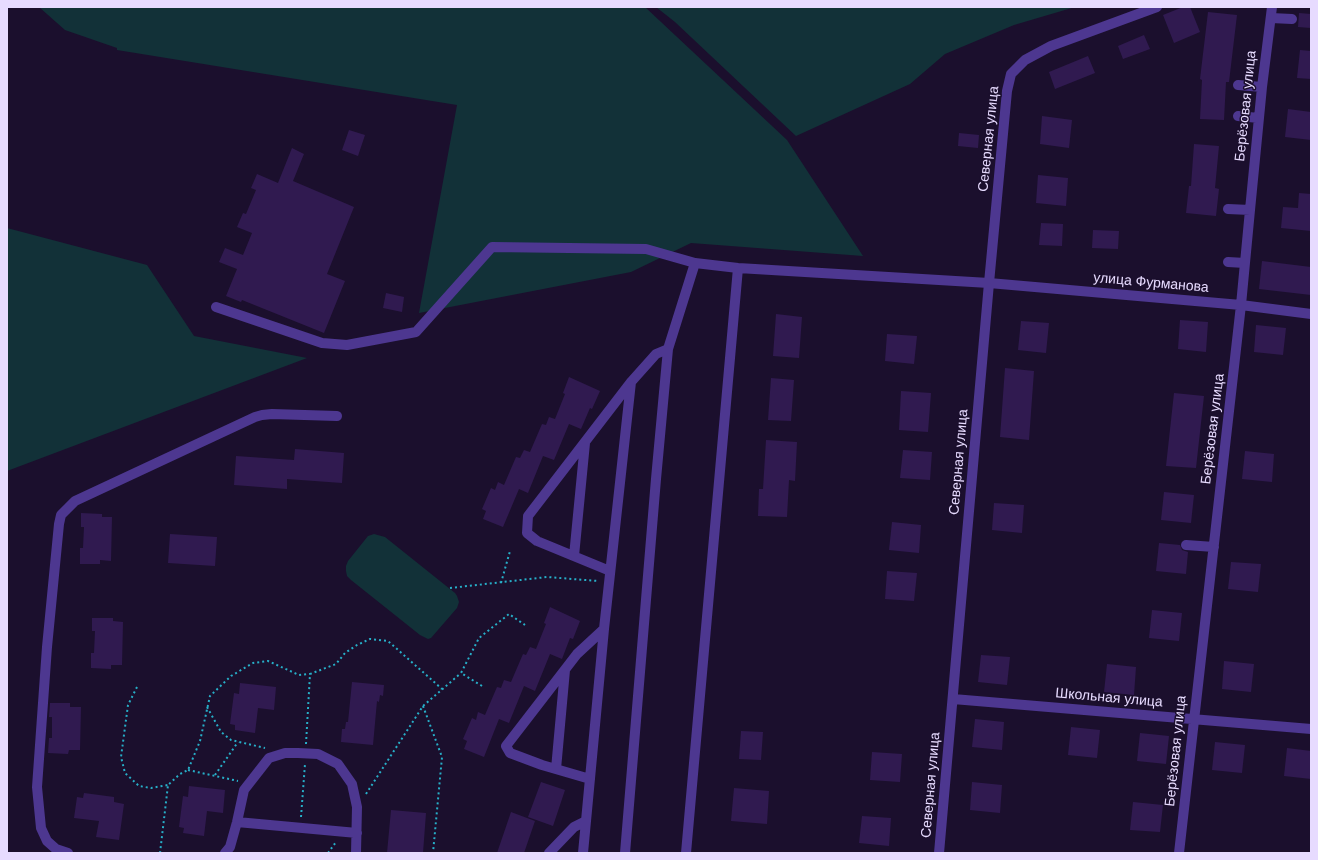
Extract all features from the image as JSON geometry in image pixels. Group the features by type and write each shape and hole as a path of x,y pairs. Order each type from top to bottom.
{"street":[{"name":"Северная улица","path":"939,853 989,283 1007,91 1011,74 1025,60 1051,46 1157,7"},
{"name":"Берёзовая улица","path":"1179,853 1241,305 1262,87 1272,7"},
{"path":"1270,18 1292,19"},
{"path":"1238,85 1262,87"},
{"path":"1238,116 1259,118"},
{"path":"1228,209 1250,210"},
{"name":"улица Фурманова","path":"216,307 322,343 347,345 416,332 492,247 646,249 695,263 738,268 989,283 1241,305 1311,314"},
{"path":"1228,262 1245,263"},
{"path":"625,853 668,349 695,263"},
{"path":"686,853 738,268"},
{"path":"610,571 537,541 528,532 528,516 632,382 656,354 668,349"},
{"path":"583,853 610,571 632,382"},
{"path":"68,853 56,849 47,841 41,828 37,787 47,647 61,515 75,501 255,417 272,414 337,416"},
{"path":"574,556 584,443"},
{"path":"1186,545 1214,547"},
{"path":"590,779 510,753 506,746 577,654 604,629"},
{"path":"556,769 565,670"},
{"name":"Школьная улица","path":"953,698 1311,729"},
{"path":"225,853 230,847 244,790 269,758 285,753 318,754 338,764 352,784 357,807 356,853"},
{"path":"549,853 574,827 586,821"},
{"path":"237,822 357,833"}],"path":[{"path":"502,582 510,551"},
{"path":"450,588 548,577 609,581"},
{"path":"357,807 423,706 461,673 479,638 510,614 525,625"},
{"path":"188,770 200,741 210,696 231,676 253,663 268,661 299,675 310,674 336,664 357,644 370,639 388,641 442,689"},
{"path":"461,673 482,686"},
{"path":"300,828 310,674"},
{"path":"137,687 128,705 121,757 125,773 139,786 151,788 168,785 180,774 188,770 249,783"},
{"path":"423,706 442,757 433,853"},
{"path":"207,707 221,732 231,740 285,753"},
{"path":"215,776 238,742"},
{"path":"160,853 168,785"}],"green space":[{"path":"39,7 645,7 787,140 863,256 691,243 631,272 419,313 457,105 117,50 117,48 65,30"},
{"path":"656,7 1075,7 1014,25 945,54 910,84 796,136 675,22"},
{"path":"7,228 147,265 194,336 307,358 7,471"},
{"path":"374,534 385,537 457,596 459,602 457,608 431,638 428,639 420,635 347,576 346,566 348,561 368,536"}],"building":[{"path":"1183,7 1190,7 1200,32 1174,43 1163,15"},
{"path":"1208,12 1237,15 1229,82 1226,82 1224,120 1200,119 1202,80 1200,79"},
{"path":"1299,13 1311,14 1311,28 1298,27"},
{"path":"1144,35 1150,49 1123,59 1118,46"},
{"path":"1300,50 1311,51 1311,79 1297,78"},
{"path":"1088,56 1095,73 1055,89 1049,72"},
{"path":"1288,109 1311,112 1311,140 1285,137"},
{"path":"1042,116 1072,120 1069,148 1040,144"},
{"path":"349,130 365,135 358,156 342,150"},
{"path":"959,133 979,135 978,148 958,146"},
{"path":"1194,144 1219,146 1215,188 1219,189 1216,216 1186,213 1189,186 1191,186"},
{"path":"292,148 304,154 293,181 354,207 327,274 345,281 324,333 242,300 241,302 226,296 237,269 219,262 225,248 243,255 252,233 237,227 243,213 246,214 256,190 251,188 257,174 278,183"},
{"path":"1038,175 1068,178 1066,206 1036,203"},
{"path":"1299,193 1311,194 1311,231 1281,228 1283,207 1298,208"},
{"path":"1041,223 1063,224 1062,246 1039,245"},
{"path":"1093,230 1119,231 1118,249 1092,248"},
{"path":"1262,261 1311,267 1311,295 1259,289"},
{"path":"386,293 404,297 402,312 383,308"},
{"path":"776,314 802,317 799,358 773,356"},
{"path":"1180,320 1208,322 1206,352 1178,349"},
{"path":"1021,321 1049,323 1046,353 1018,350"},
{"path":"1256,325 1286,328 1283,355 1254,352"},
{"path":"887,334 917,336 914,364 885,361"},
{"path":"1005,368 1034,371 1029,440 1000,437"},
{"path":"569,377 600,391 592,409 590,408 581,429 569,424 554,460 543,456 528,493 519,489 503,527 483,519 486,511 482,509 491,488 495,490 498,482 504,485 516,457 520,458 524,450 530,452 542,424 546,425 549,417 555,419 565,394 563,393"},
{"path":"771,378 794,380 791,421 768,420"},
{"path":"901,391 931,393 928,432 899,430"},
{"path":"1174,393 1204,396 1196,468 1166,466"},
{"path":"766,440 797,442 795,481 789,480 787,517 758,516 759,489 763,489"},
{"path":"295,449 344,453 342,483 287,479 287,489 234,485 236,456 294,460"},
{"path":"903,450 932,452 930,480 900,478"},
{"path":"1245,451 1274,454 1272,482 1242,479"},
{"path":"1164,492 1194,495 1191,523 1161,520"},
{"path":"994,503 1024,505 1022,533 992,530"},
{"path":"81,513 102,514 102,517 112,517 111,561 100,560 100,564 80,564 80,548 83,548 84,527 81,527"},
{"path":"892,522 921,525 919,553 889,550"},
{"path":"170,534 217,537 215,566 168,563"},
{"path":"1159,543 1180,545 1182,550 1188,552 1186,574 1156,571"},
{"path":"1231,562 1261,564 1258,592 1228,589"},
{"path":"887,571 917,573 914,601 885,599"},
{"path":"550,607 580,621 573,639 570,638 562,659 550,654 535,691 524,686 509,723 499,719 484,757 464,749 467,741 463,739 472,718 476,720 478,712 485,715 497,687 501,688 504,680 511,682 523,654 526,655 530,647 536,649 546,624 544,623"},
{"path":"1152,610 1182,613 1179,641 1149,638"},
{"path":"92,618 113,618 113,621 123,622 122,665 111,665 111,669 91,668 91,653 94,653 95,631 92,631"},
{"path":"981,655 1010,657 1007,685 978,682"},
{"path":"1224,661 1254,664 1251,692 1222,689"},
{"path":"1107,664 1136,667 1134,695 1104,692"},
{"path":"352,682 384,685 383,696 380,695 379,702 377,701 373,745 341,742 342,729 345,729 346,722 348,722"},
{"path":"240,683 276,687 274,710 258,708 255,733 235,730 235,725 230,724 234,693 239,694"},
{"path":"50,703 70,703 70,707 81,707 80,750 69,750 68,754 48,753 49,738 52,738 52,717 49,717"},
{"path":"975,719 1004,722 1002,750 972,747"},
{"path":"1071,727 1100,730 1097,758 1068,755"},
{"path":"741,731 763,732 761,760 739,759"},
{"path":"1140,733 1169,736 1166,764 1137,761"},
{"path":"1215,742 1245,745 1242,773 1212,770"},
{"path":"1287,748 1311,751 1311,779 1284,776"},
{"path":"872,752 902,754 900,782 870,780"},
{"path":"541,782 565,790 553,826 528,817"},
{"path":"972,782 1002,785 1000,813 970,810"},
{"path":"189,786 225,790 223,813 207,811 204,836 183,833 184,828 179,827 183,796 188,797"},
{"path":"734,788 769,791 767,824 731,821"},
{"path":"84,793 114,797 114,802 124,804 119,840 96,837 99,821 74,818 77,797 83,798"},
{"path":"1133,802 1163,805 1160,832 1130,830"},
{"path":"391,810 426,813 423,853 387,853"},
{"path":"511,812 535,821 524,853 497,853"},
{"path":"862,816 891,818 889,846 859,843"}]}
